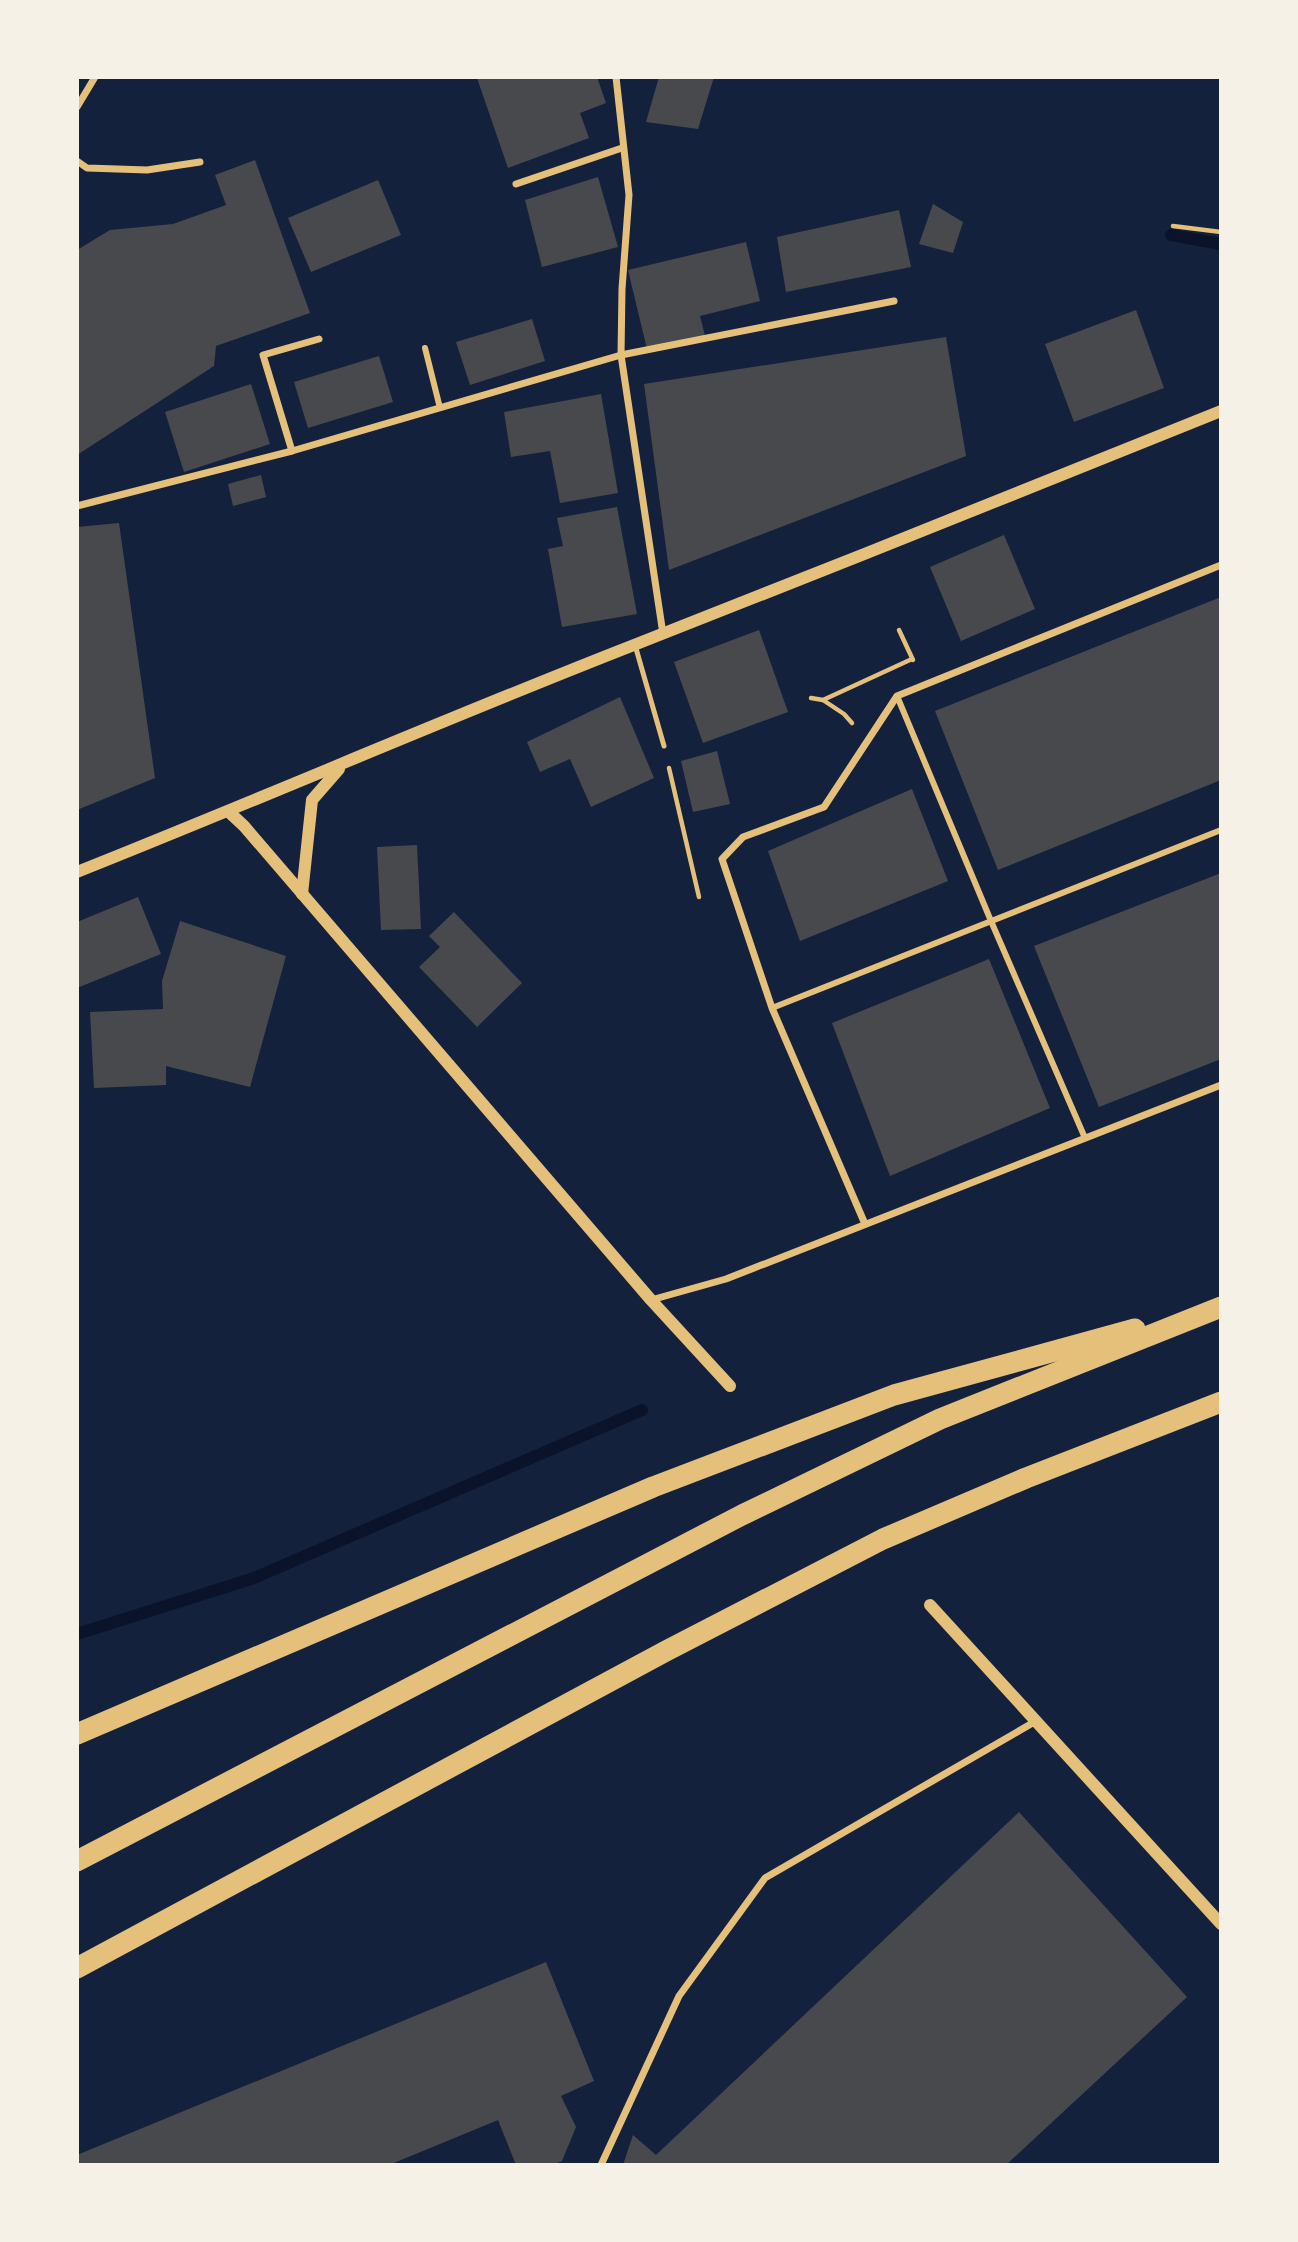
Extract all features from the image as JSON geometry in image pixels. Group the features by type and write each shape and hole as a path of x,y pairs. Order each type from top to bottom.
{"highway":[{"path":"77,1734 653,1487 882,1399 1221,1306"},
{"path":"77,1861 693,1541 928,1425 1221,1306"},
{"path":"77,1968 666,1651 883,1539 1026,1478 1221,1402"}],"street":[{"path":"77,107 95,77"},
{"path":"616,77 629,195 621,289 621,355 663,634"},
{"path":"516,184 622,148"},
{"path":"77,161 87,168 147,170 200,162"},
{"path":"77,506 292,451 621,355 894,301"},
{"path":"292,451 263,355 319,339"},
{"path":"425,348 440,408"},
{"path":"77,872 1221,411"},
{"path":"865,1224 772,1008 722,859 743,837 824,807 897,696 1221,565"},
{"path":"897,696 1085,1138"},
{"path":"302,894 312,800 343,765"},
{"path":"229,812 651,1300 730,1386"},
{"path":"772,1008 1221,830"},
{"path":"651,1300 726,1279 1221,1085"},
{"path":"930,1605 1221,1924"},
{"path":"601,2165 679,1996 765,1878 1036,1721"}],"lane":[{"path":"635,645 664,746"}],"path":[{"path":"1173,226 1221,232"},
{"path":"899,630 916,667"},
{"path":"823,700 912,659"},
{"path":"811,698 823,700 844,713 867,740"},
{"path":"664,746 699,897"}],"building":[{"path":"597,77 606,103 580,113 589,138 508,168 477,78"},
{"path":"659,77 714,77 698,129 646,122"},
{"path":"255,160 310,313 216,346 214,366 77,455 77,250 110,230 173,224 226,205 215,175"},
{"path":"598,177 618,247 542,267 525,200"},
{"path":"378,180 401,235 311,272 288,218"},
{"path":"933,204 963,222 953,253 919,244"},
{"path":"899,210 911,267 786,292 777,237"},
{"path":"746,242 760,301 700,316 705,336 647,349 628,270"},
{"path":"1136,310 1164,388 1074,422 1045,344"},
{"path":"532,319 545,361 470,385 456,342"},
{"path":"946,337 966,456 669,570 644,384"},
{"path":"379,356 393,402 308,428 294,382"},
{"path":"251,384 270,444 184,472 165,412"},
{"path":"601,394 618,493 560,503 550,451 511,457 504,412"},
{"path":"261,475 266,497 233,506 228,484"},
{"path":"617,507 637,614 562,627 548,549 563,546 557,518"},
{"path":"119,523 155,778 77,810 77,527"},
{"path":"1004,535 1035,609 961,641 930,567"},
{"path":"1221,597 1221,780 998,870 935,711"},
{"path":"759,630 788,712 703,743 674,662"},
{"path":"620,697 654,778 591,807 570,759 540,772 527,742"},
{"path":"717,751 730,804 693,812 681,761"},
{"path":"912,789 948,881 800,941 768,851"},
{"path":"417,845 421,929 381,930 377,847"},
{"path":"1221,873 1221,1059 1099,1107 1034,946"},
{"path":"138,897 161,954 77,988 77,922"},
{"path":"454,912 522,983 477,1027 419,967 440,947 429,936"},
{"path":"180,921 286,956 250,1087 166,1066 166,1085 94,1088 90,1012 163,1009 162,981"},
{"path":"989,959 1050,1108 890,1176 832,1023"},
{"path":"1019,1812 1187,1997 1006,2165 623,2165 633,2135 656,2155"},
{"path":"546,1962 594,2081 561,2096 576,2127 562,2161 552,2165 516,2165 498,2120 389,2165 77,2165 77,2155"}],"waterway":[{"path":"1171,235 1221,244"},
{"path":"77,1634 254,1578 642,1410"}]}
